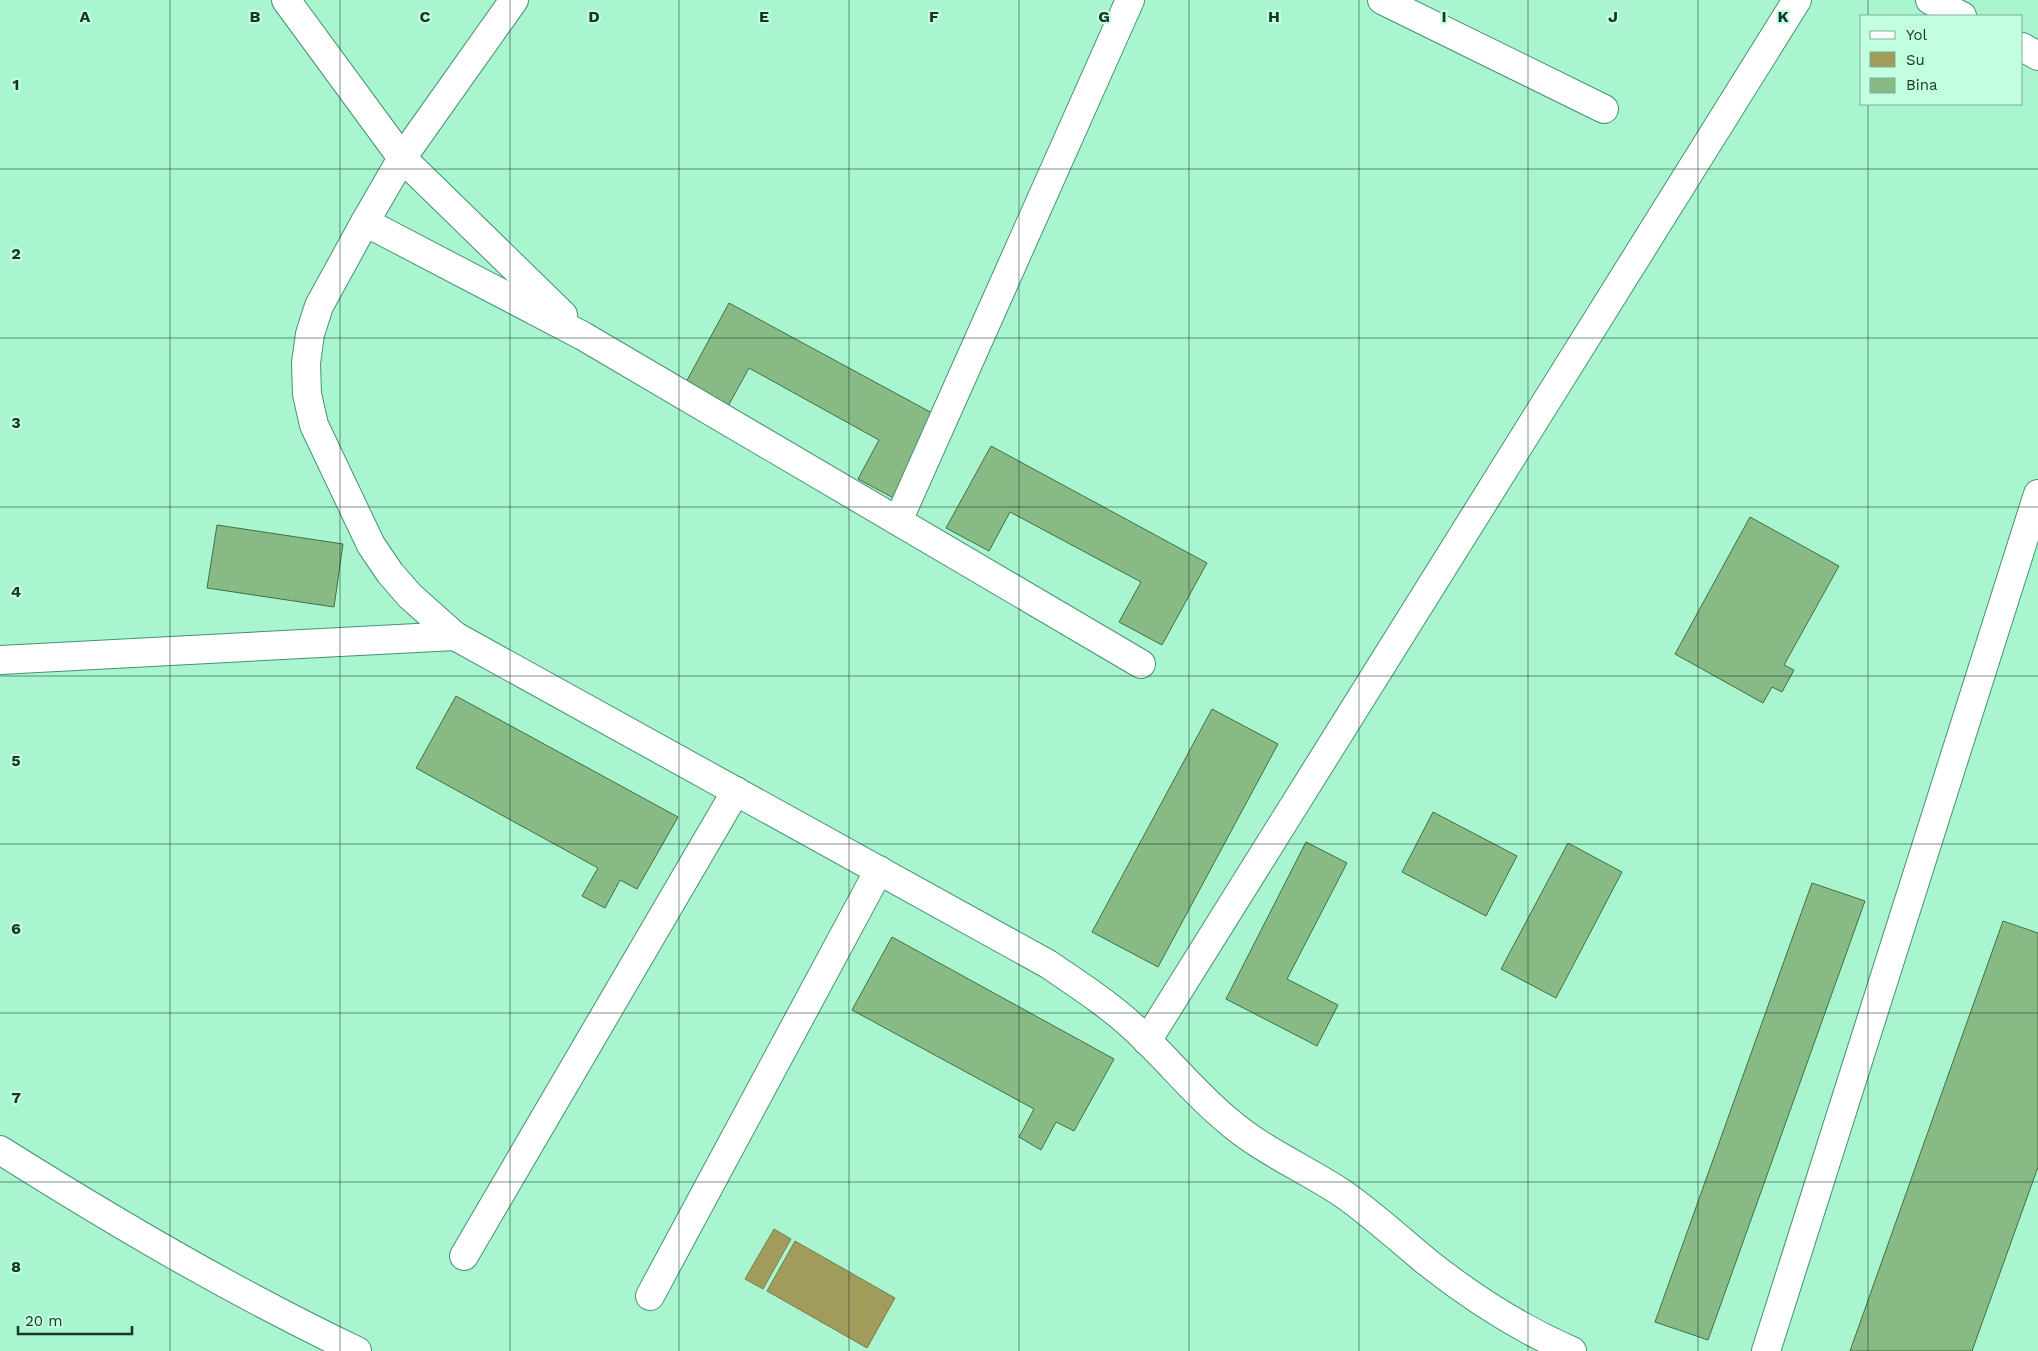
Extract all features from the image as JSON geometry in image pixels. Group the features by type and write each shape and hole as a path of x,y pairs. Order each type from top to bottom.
{"street":[{"path":"286,0 402,158 583,336"},
{"path":"514,0 402,158 319,306 310,334 306,363 307,394 317,432 372,545 390,573 410,596 455,636 1048,964 1091,993 1147,1041 1200,1097 1229,1122 1261,1145 1342,1194 1387,1226 1428,1262 1471,1294 1516,1322 1572,1351"},
{"path":"898,521 1130,0"},
{"path":"1382,0 1604,109"},
{"path":"1147,1041 1797,0"},
{"path":"1930,0 1960,15"},
{"path":"2023,48 2038,56"},
{"path":"365,222 583,336 1141,664"},
{"path":"1766,1351 2038,494"},
{"path":"0,660 455,636"},
{"path":"464,1256 736,791"},
{"path":"650,1296 879,870"},
{"path":"0,1150 87,1205 194,1267 303,1325 357,1351"}],"water":[{"path":"774,1229 791,1239 763,1289 745,1279"},
{"path":"795,1241 895,1298 867,1348 767,1291"}],"building":[{"path":"729,303 945,420 901,502 858,479 879,440 749,368 727,408 685,384"},
{"path":"991,446 1207,563 1162,645 1119,622 1141,582 1010,512 989,551 946,528"},
{"path":"1750,517 1839,566 1784,665 1794,670 1782,692 1772,687 1763,703 1675,654"},
{"path":"217,525 343,544 334,607 207,588"},
{"path":"456,696 678,817 637,889 620,880 605,908 582,896 598,868 416,768"},
{"path":"1212,709 1278,744 1158,967 1092,932"},
{"path":"1433,812 1517,856 1486,916 1402,872"},
{"path":"1306,842 1347,863 1287,979 1338,1005 1317,1046 1226,999"},
{"path":"1568,843 1622,872 1556,998 1501,969"},
{"path":"1812,883 1865,901 1708,1340 1655,1322"},
{"path":"2003,921 2038,933 2038,1167 1972,1351 1850,1351"},
{"path":"892,937 1114,1059 1074,1131 1056,1122 1041,1150 1019,1137 1034,1109 852,1010"}]}
